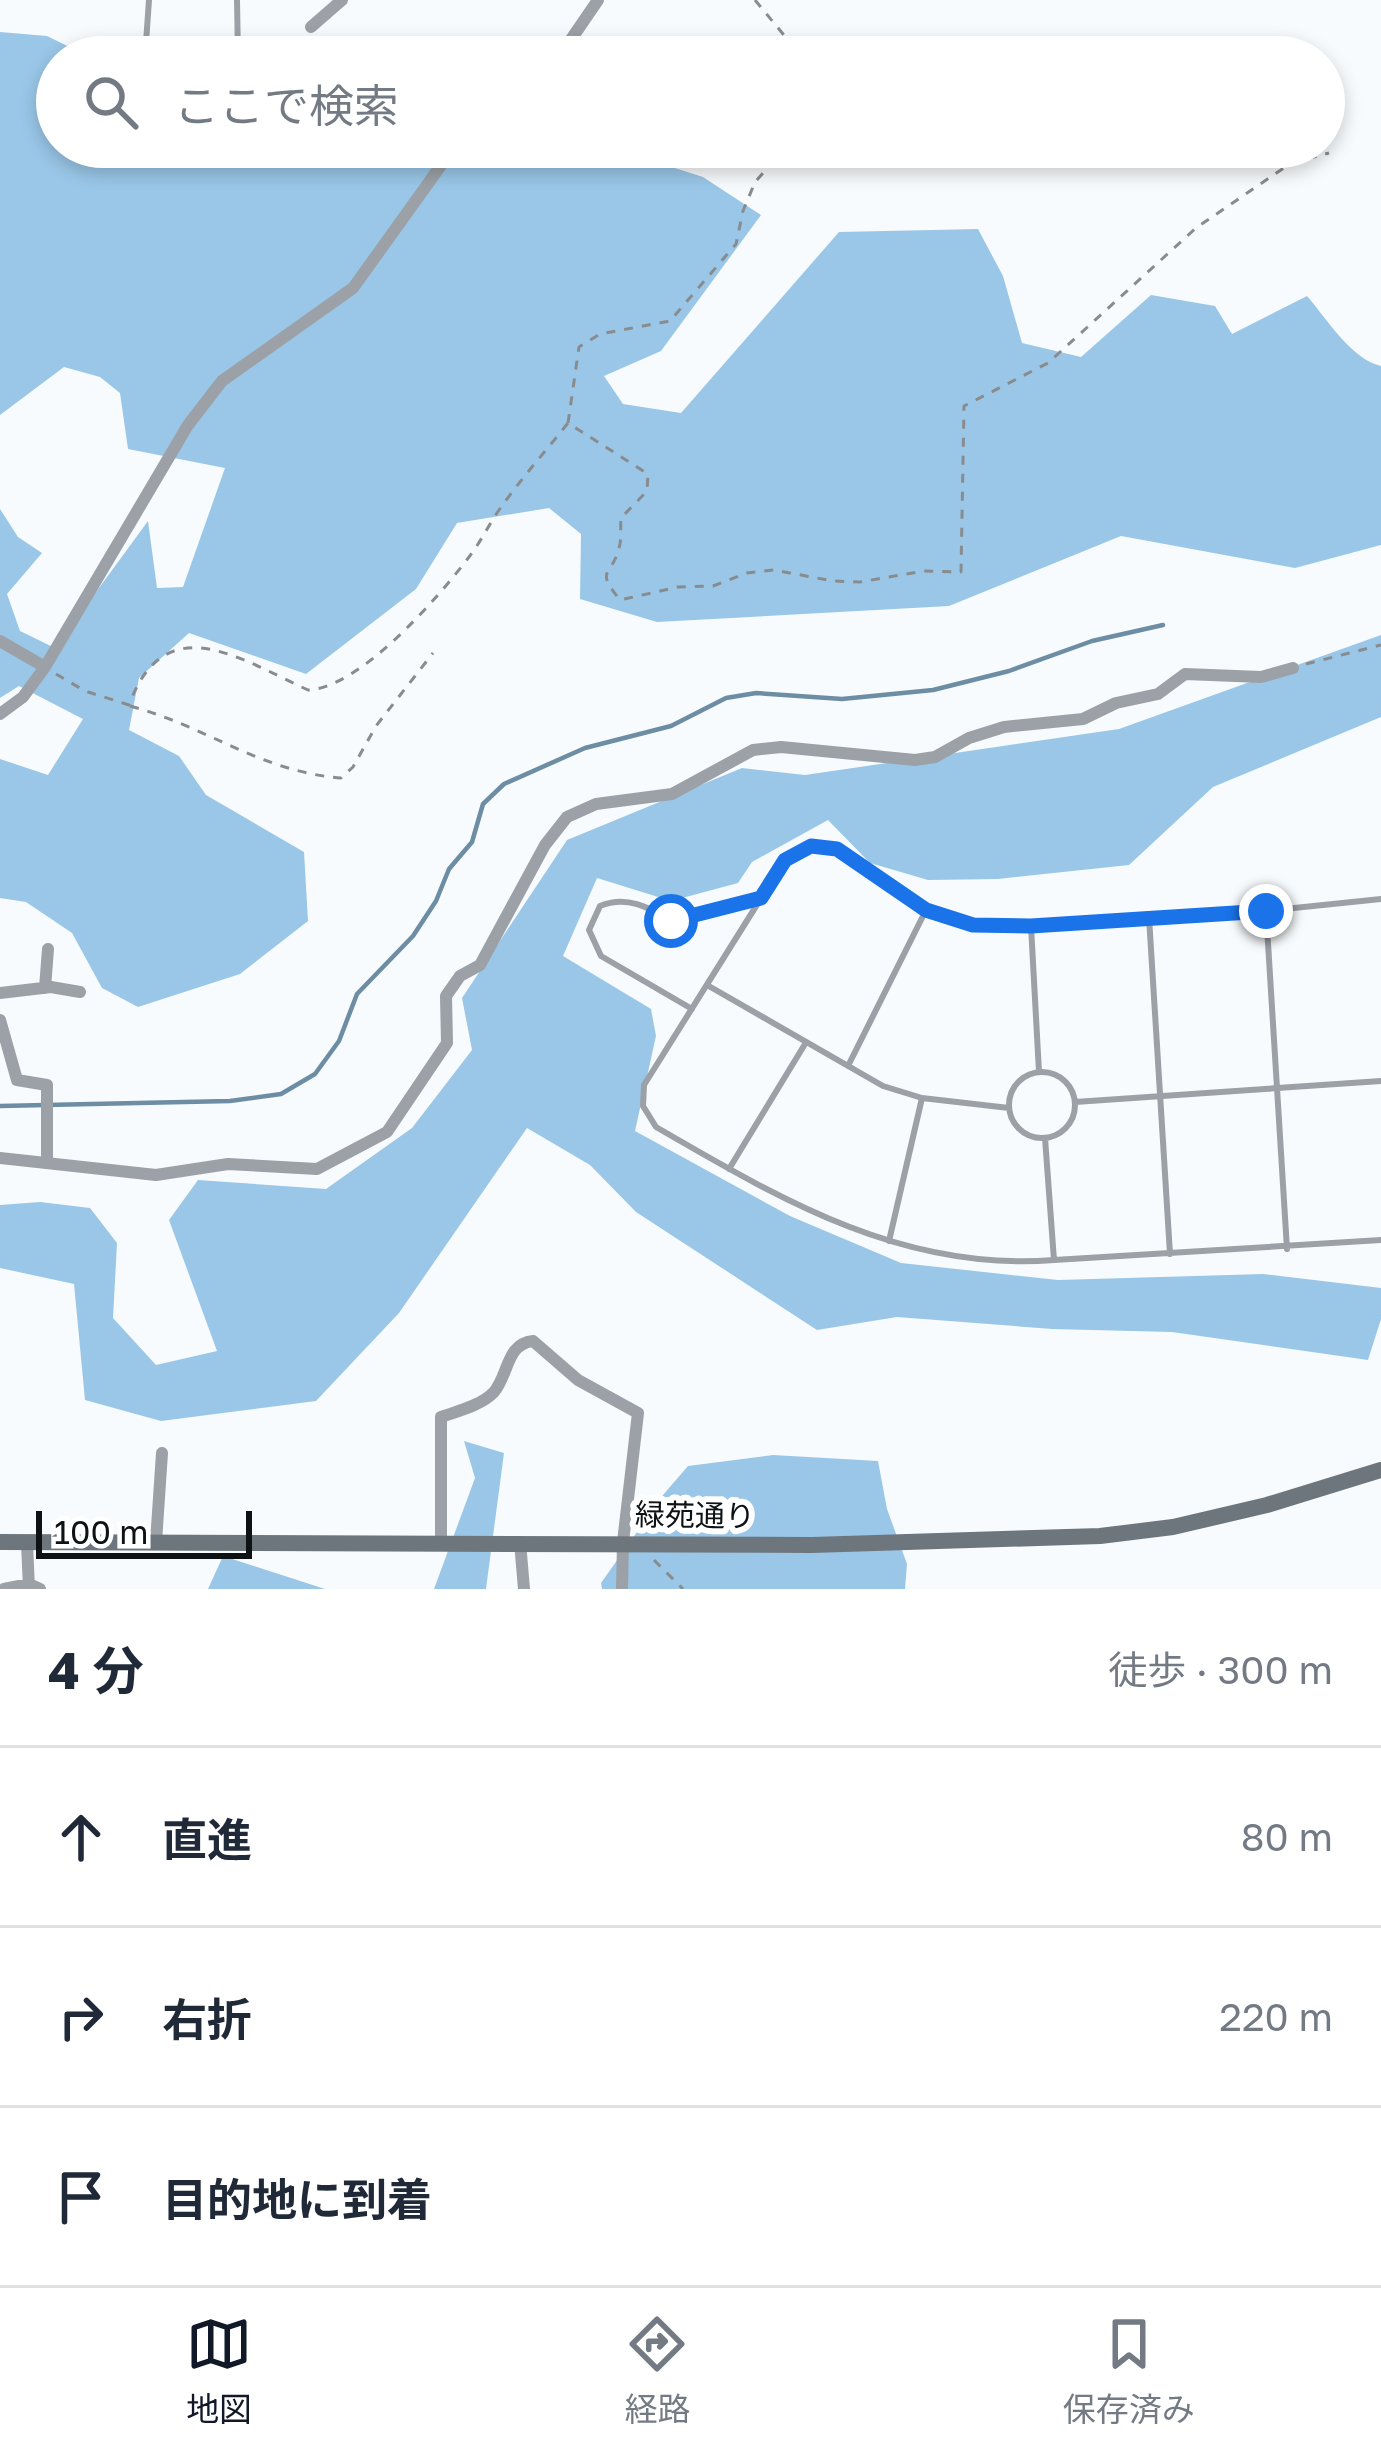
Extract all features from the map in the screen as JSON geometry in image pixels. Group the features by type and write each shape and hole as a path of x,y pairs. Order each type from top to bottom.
{"street":[{"path":"311,27 342,0"},
{"path":"573,36 595,1"},
{"path":"0,714 23,697 45,667 188,425 222,380 353,288 441,168"},
{"path":"0,641 45,667"},
{"path":"0,1158 156,1174 228,1164 317,1169 387,1132 447,1043 446,996 460,976 480,965 545,845 567,817 596,804 672,794 753,750 781,747 915,760 934,757 969,738 1004,727 1083,719 1116,703 1159,694 1185,674 1261,677 1293,668"},
{"path":"44,988 49,950"},
{"path":"0,993 44,988 80,992"},
{"path":"0,1020 16,1080 46,1085 47,1162"},
{"path":"441,1543 441,1418 484,1400 496,1389 513,1350 533,1341 578,1380 638,1413 630,1542 622,1589"},
{"path":"156,1542 162,1453"},
{"name":"緑苑通り","path":"0,1542 812,1545 1100,1536 1173,1527 1267,1505 1381,1470"},
{"path":"520,1541 524,1589"},
{"path":"4,1589 33,1587 27,1543"}],"lane":[{"path":"146,36 149,0"},
{"path":"237,0 238,36"},
{"path":"1381,899 1031,926 973,925 926,910 837,849 811,846 785,860 644,1085 643,1106 656,1127 834,1223 938,1257 1015,1263 1381,1240"},
{"path":"692,1009 601,956 589,930 600,906 626,901 671,921 761,898"},
{"path":"848,1066 926,910"},
{"path":"1266,911 1287,1249"},
{"path":"1149,917 1170,1254"},
{"path":"1031,926 1039,1072"},
{"path":"707,985 883,1086 922,1098 1009,1108"},
{"path":"729,1169 806,1043"},
{"path":"1039,1072 1064,1079 1075,1102 1067,1126 1045,1138 1021,1131 1009,1108 1016,1084 1039,1072"},
{"path":"1075,1102 1381,1082"},
{"path":"889,1241 922,1098"},
{"path":"1045,1138 1054,1260"}],"path":[{"path":"755,0 785,36"},
{"path":"129,705 139,678 180,646 205,647 308,690 326,689 355,671 429,604 568,423 579,347 600,334 670,321 736,244 742,212 755,182 767,168"},
{"path":"568,423 648,474 647,491 621,518 619,552 605,572 605,582 620,600 678,587 713,586 747,573 774,570 860,582 924,571 961,572 964,406 1048,363 1196,228 1285,168"},
{"path":"1293,668 1381,645"},
{"path":"45,667 86,691 168,716 285,771 341,778 433,652"},
{"path":"630,1542 683,1589"}],"shaded area":[{"path":"0,32 47,36 36,36 36,168 675,168 703,177 761,215 661,351 604,376 623,404 681,413 839,232 978,229 1003,276 1022,343 1081,357 1151,295 1215,306 1232,334 1307,296 1350,347 1381,366 1381,545 1295,568 1121,536 949,606 657,622 580,599 581,534 549,508 457,523 416,589 306,674 189,633 139,678 129,730 179,756 206,795 304,852 308,921 240,974 138,1007 102,988 72,933 26,902 0,898 0,759 48,775 83,719 19,686 0,698 0,509 18,537 42,553 7,594 20,631 55,648 148,521 157,588 183,587 225,468 128,449 120,393 100,377 64,367 0,415"},
{"path":"1381,635 1381,717 1213,787 1129,865 998,879 928,880 870,863 828,820 752,862 738,883 671,901 597,878 563,956 651,1009 656,1036 635,1131 790,1216 901,1263 1058,1280 1263,1274 1381,1288 1381,1319 1368,1360 1172,1332 897,1317 817,1330 636,1212 590,1165 527,1128 399,1313 316,1401 161,1421 85,1400 74,1284 0,1268 0,1205 40,1202 90,1208 117,1243 113,1318 156,1365 217,1351 169,1220 198,1180 326,1189 412,1128 472,1050 462,998 567,840 742,768 805,775 1119,729"},
{"path":"464,1441 504,1453 486,1589 434,1589 475,1478"},
{"path":"773,1455 878,1461 887,1509 907,1564 905,1589 602,1589 601,1583 688,1466"},
{"path":"223,1556 325,1589 208,1589"}],"waterway":[{"path":"0,1106 230,1101 281,1094 315,1074 339,1041 357,994 413,936 436,901 449,869 472,842 483,804 504,784 585,748 671,726 726,698 756,693 842,699 933,690 1009,671 1092,641 1163,625"}],"route":[{"path":"671,921 761,898 785,860 811,846 837,849 926,910 973,925 1031,926 1266,911"}]}
